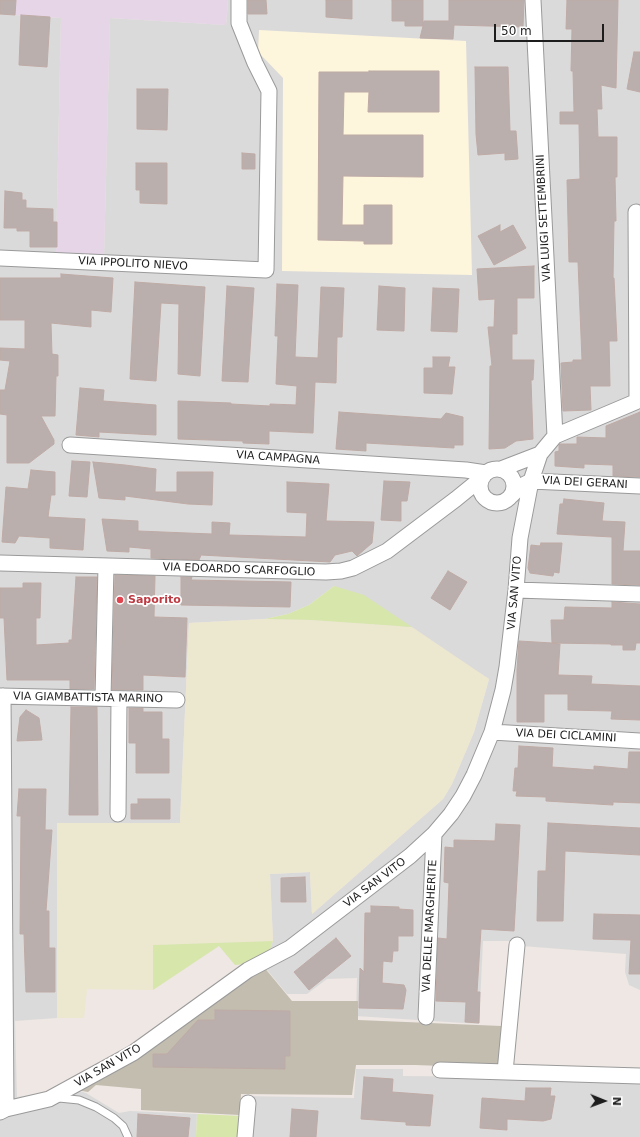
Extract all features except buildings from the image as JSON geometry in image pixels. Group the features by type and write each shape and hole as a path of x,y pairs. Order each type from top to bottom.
{"street":[{"name":"VIA IPPOLITO NIEVO","path":"0,258 266,270 269,91 255,63 239,23 239,0"},
{"name":"VIA LUIGI SETTEMBRINI","path":"533,0 555,436"},
{"path":"636,212 639,401"},
{"name":"VIA SAN VITO","path":"520,538 515,515 509,507 511,491 555,436 639,401"},
{"name":"VIA CAMPAGNA","path":"70,445 466,470 484,475"},
{"name":"VIA SAN VITO","path":"484,475 490,470 501,469 540,454"},
{"path":"501,469 510,474 511,491"},
{"path":"484,475 481,482 482,492 485,497 511,491"},
{"name":"VIA EDOARDO SCARFOGLIO","path":"0,563 326,572 342,571 354,568 387,551 484,475"},
{"name":"VIA DEI GERANI","path":"511,491 640,486"},
{"name":"VIA SAN VITO","path":"3,1111 49,1099 133,1053 248,970 290,948 410,856 434,834 451,814 474,775 492,732 503,690 516,590 520,538 526,503 511,491"},
{"path":"456,498 511,491"},
{"path":"103,698 106,566"},
{"path":"516,590 640,594"},
{"path":"1,696 3,1111"},
{"name":"VIA GIAMBATTISTA MARINO","path":"1,696 177,700"},
{"path":"118,814 119,698"},
{"name":"VIA DEI CICLAMINI","path":"492,732 640,741"},
{"name":"VIA DELLE MARGHERITE","path":"426,1017 434,834"},
{"path":"505,1072 517,945"},
{"path":"440,1070 640,1076"},
{"path":"245,1137 248,1103"}],"lane":[{"name":"VIA SAN VITO","path":"49,1099 65,1098 79,1100 96,1107 123,1126 128,1137"}],"shaded area":[{"path":"0,0 228,0 226,25 110,18 104,256 56,254 61,18 0,14"},
{"path":"228,0 640,0 640,990 629,985 625,972 626,954 522,946 522,941 483,941 479,1024 356,1016 357,978 327,979 307,994 287,994 263,965 273,941 270,874 310,872 312,914 443,799 452,784 474,732 489,679 334,586 309,605 288,614 265,619 189,623 180,823 57,823 57,1018 15,1021 17,1097 73,1089 86,1093 119,1113 130,1111 197,1114 196,1137 0,1137 0,14 61,18 56,254 104,256 110,18 226,25"},
{"path":"259,30 466,41 472,275 282,271 283,78 258,52"},
{"path":"265,619 311,620 412,627 489,679 474,732 452,784 443,799 312,914 310,872 270,874 273,941 154,945 153,990 87,989 84,1018 57,1018 57,823 180,823 189,623"},
{"path":"263,966 292,1001 358,1001 358,1020 501,1026 500,1068 415,1065 356,1065 352,1095 241,1094 240,1115 141,1110 141,1089 96,1085 88,1092 71,1089"},
{"path":"356,1069 403,1069 403,1076 510,1077 640,1084 640,1137 240,1137 243,1096 354,1098"}],"green space":[{"path":"334,586 364,595 412,627 311,620 265,619 288,614 309,605"},
{"path":"273,941 269,952 256,963 235,965 219,946 153,990 153,945"},
{"path":"197,1114 241,1116 240,1137 196,1137"}],"place":[{"name":"Saporito","path":"120,600"}]}
